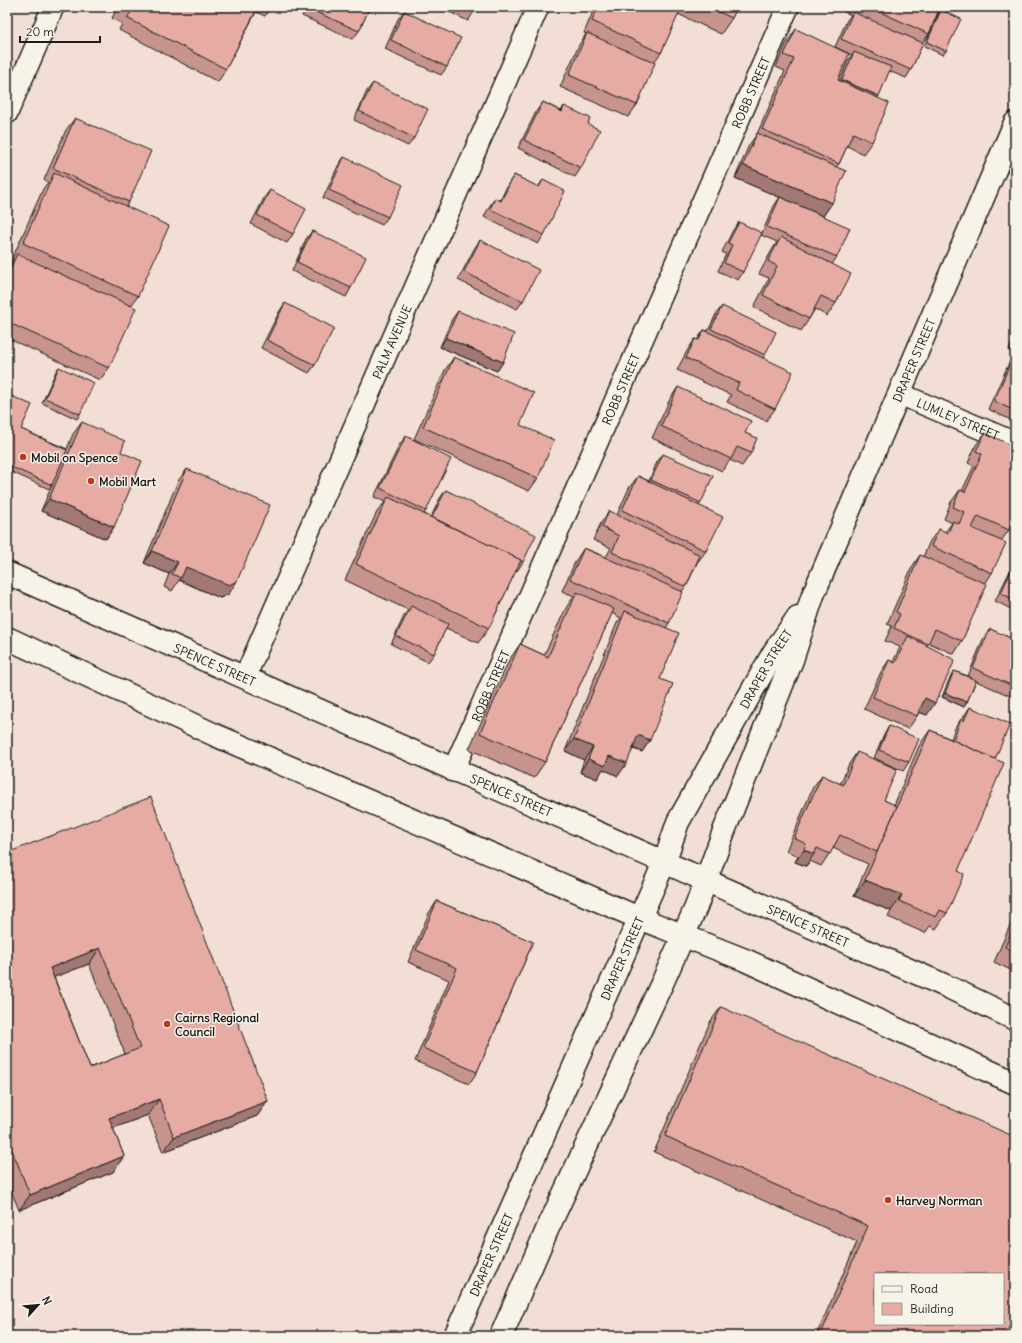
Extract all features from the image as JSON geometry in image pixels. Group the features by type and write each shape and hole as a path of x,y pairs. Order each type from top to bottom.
{"street":[{"path":"7,113 53,7"},
{"name":"PALM AVENUE","path":"245,677 538,7"},
{"name":"ROBB STREET","path":"453,771 788,7"},
{"name":"DRAPER STREET","path":"501,1336 547,1230 664,979 682,935 696,908 705,881 792,660 813,595 1015,125"},
{"name":"LUMLEY STREET","path":"900,394 1015,443"},
{"name":"SPENCE STREET","path":"7,573 245,677 453,771 946,986 1015,1020"},
{"name":"DRAPER STREET","path":"455,1336 664,862 678,822 774,652 813,595"},
{"path":"7,638 215,736 639,918 745,960 1015,1083"}],"building":[{"path":"122,7 252,7 257,9 226,69 127,18 131,12"},
{"path":"370,7 359,31 307,8"},
{"path":"598,7 671,7 680,11 661,53 592,21"},
{"path":"708,7 737,7 732,18"},
{"path":"869,7 940,7 929,34"},
{"path":"941,10 961,19 946,51 927,42"},
{"path":"404,11 461,38 447,67 391,40"},
{"path":"853,12 923,43 911,70 841,39"},
{"path":"796,29 849,54 838,80 889,103 872,142 853,133 839,164 762,129 794,59 784,55"},
{"path":"587,33 655,63 637,105 569,75"},
{"path":"854,52 891,67 879,96 842,80"},
{"path":"373,83 428,109 414,138 359,111"},
{"path":"543,102 562,112 564,106 590,118 588,124 600,130 581,168 524,140"},
{"path":"75,118 151,151 129,202 53,168"},
{"path":"757,133 846,171 832,203 743,165"},
{"path":"344,157 403,185 388,217 329,190"},
{"path":"54,173 169,226 138,296 23,243"},
{"path":"514,175 539,187 543,180 565,191 544,235 490,209 495,198 501,201"},
{"path":"270,190 306,209 293,234 257,215"},
{"path":"780,197 850,228 837,257 767,227"},
{"path":"739,222 762,233 743,272 724,263 732,245 728,243"},
{"path":"312,231 366,257 351,288 297,262"},
{"path":"781,237 851,274 836,303 821,296 809,319 763,295 777,266 768,261"},
{"path":"480,240 539,270 523,301 464,272"},
{"path":"17,254 136,308 109,368 7,322 7,276"},
{"path":"285,303 334,328 315,365 267,340"},
{"path":"722,306 776,332 765,355 711,329"},
{"path":"458,311 514,334 503,362 446,338"},
{"path":"704,330 793,372 775,409 736,390 739,383 686,358 695,339 699,340"},
{"path":"1015,355 1015,411 994,401"},
{"path":"454,357 534,393 520,425 554,440 538,478 423,427"},
{"path":"59,367 94,383 80,414 45,398"},
{"path":"678,387 751,421 745,433 757,438 751,453 737,447 731,459 661,426"},
{"path":"7,394 32,405 21,429 67,450 52,485 7,465"},
{"name":"Mobil Mart","path":"82,422 125,441 121,452 142,461 114,527 49,499"},
{"path":"985,433 1015,447 1015,515 1009,530 978,516 972,528 1006,543 992,573 931,546 939,529 948,533 953,521 959,524 964,512 953,507 960,490 965,492 982,454 976,451"},
{"path":"406,436 451,459 426,511 380,488"},
{"path":"663,454 713,476 701,503 651,480"},
{"path":"187,469 270,505 237,581 229,585 186,567 181,578 172,574 178,562 152,551"},
{"path":"638,476 723,517 706,551 622,510"},
{"path":"446,490 536,535 523,562 432,517"},
{"path":"388,497 521,560 489,628 356,564"},
{"path":"609,511 700,555 686,587 612,552 619,536 602,527"},
{"path":"584,548 683,592 669,623 570,579"},
{"path":"920,555 987,584 962,641 935,629 928,644 894,628 900,614 896,612"},
{"path":"1015,564 1015,600 1001,593"},
{"path":"577,592 614,609 545,762 480,733 520,644 548,657"},
{"path":"411,606 448,624 434,654 396,636"},
{"path":"625,611 679,633 660,679 673,684 650,740 638,735 627,763 609,756 605,766 588,759 593,747 574,739"},
{"path":"990,629 1015,640 1015,687 973,668"},
{"path":"908,636 955,660 935,703 925,698 917,716 873,697 889,660 895,663"},
{"path":"954,671 976,680 967,702 945,693"},
{"path":"970,707 1010,724 995,759 953,740 961,719 964,721"},
{"path":"889,726 919,739 909,762 879,750"},
{"path":"930,730 1004,763 958,871 964,874 947,913 940,910 936,917 899,901 902,895 865,880"},
{"path":"857,752 897,769 884,800 897,806 877,852 840,835 830,854 817,848 814,854 804,850 806,844 794,838 822,775 843,785"},
{"name":"Cairns Regional Council","path":"151,797 268,1101 174,1137 159,1099 109,1118 124,1156 30,1195 7,1137 7,853","holes":["100,948 140,1048 90,1068 50,968"]},
{"path":"437,901 533,942 477,1072 423,1048 457,968 416,950"},
{"path":"1015,923 1015,951 1005,947"},
{"name":"Harvey Norman","path":"721,1007 1015,1137 1015,1314 1005,1336 820,1336 868,1226 665,1136"}],"place":[{"name":"Mobil on Spence","path":"23,457"},
{"name":"Mobil Mart","path":"91,481"},
{"name":"Cairns Regional Council","path":"167,1024"},
{"name":"Harvey Norman","path":"888,1200"}]}
